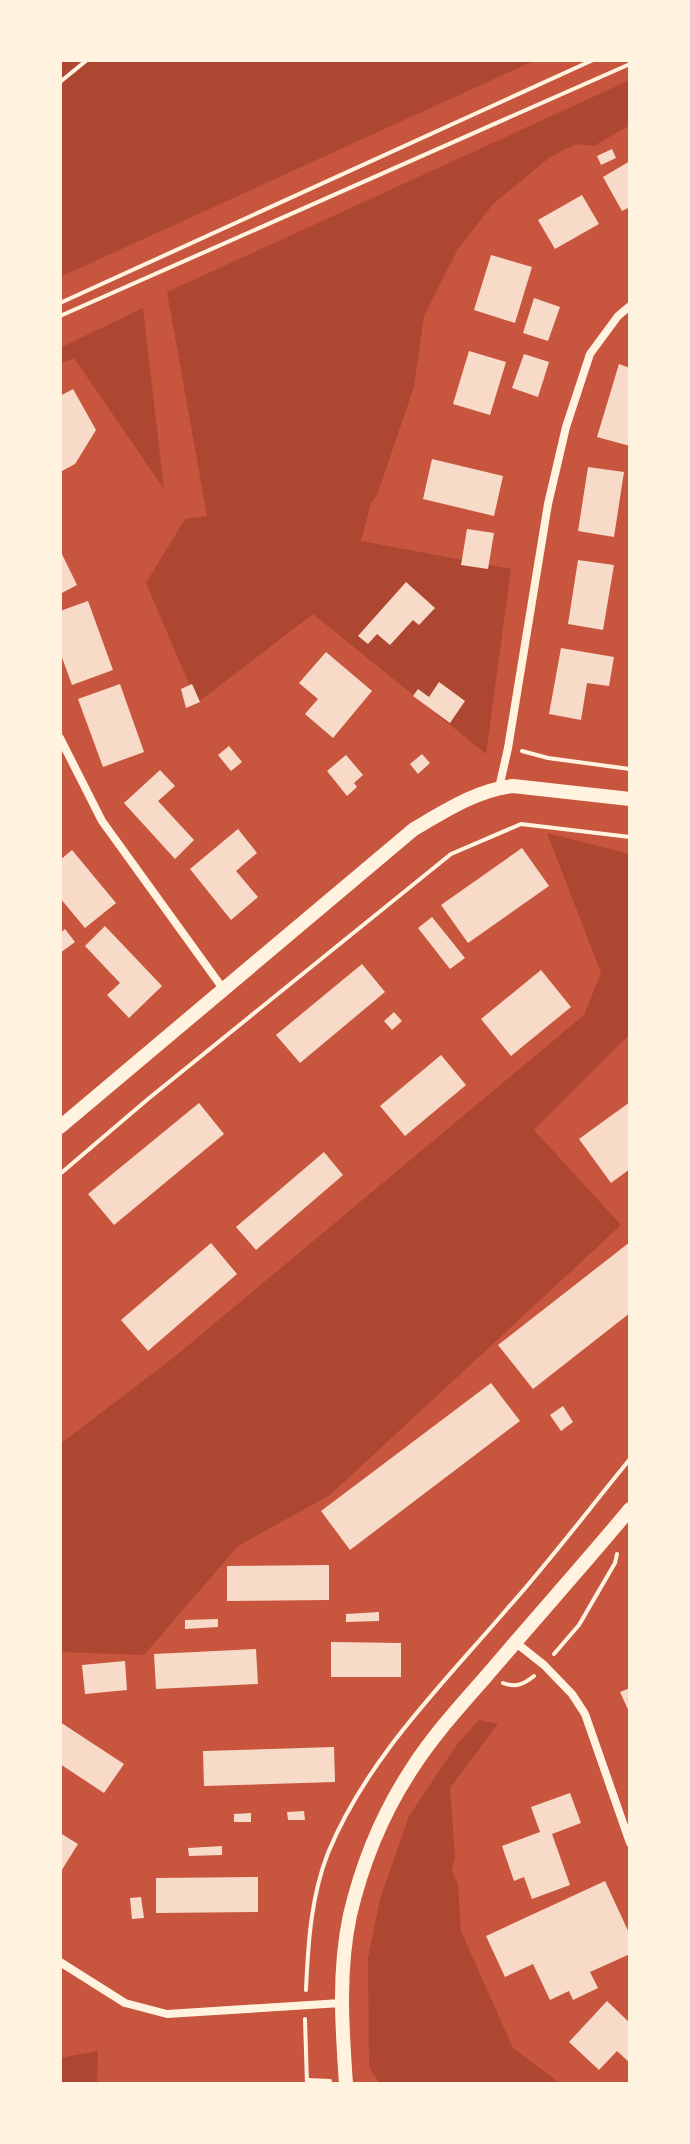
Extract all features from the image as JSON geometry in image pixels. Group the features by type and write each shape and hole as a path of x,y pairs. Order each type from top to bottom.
{"street":[{"path":"499,788 548,504 566,427 590,354 618,316 630,306"},
{"path":"60,738 102,821 225,991"},
{"path":"60,1127 414,829 456,804 513,786 630,799"},
{"path":"346,2084 342,1969 350,1915 365,1864 385,1816 411,1769 630,1509"},
{"path":"515,1642 544,1665 572,1694 585,1714 630,1843"},
{"path":"60,1962 125,2003 167,2014 341,2003"}],"path":[{"path":"60,82 87,60"},
{"path":"60,303 593,60"},
{"path":"60,316 630,64"},
{"path":"508,748 548,758 630,769"},
{"path":"60,1174 451,854 521,824 630,837"},
{"path":"544,1665 579,1625 615,1563 618,1552"}],"shaded area":[{"path":"60,60 536,60 60,277"},
{"path":"630,80 630,125 594,146 576,144 550,157 493,204 458,249 424,316 414,387 377,495 371,503 361,541 511,569 486,754 313,614 197,703 146,583 185,519 207,516 167,292"},
{"path":"143,308 164,489 74,358 60,364 60,348"},
{"path":"547,833 630,854 630,1034 534,1130 621,1225 330,1495 238,1546 144,1655 60,1652 60,1444 173,1358 584,1015 601,973"},
{"path":"479,1720 498,1724 450,1788 455,1856 452,1871 458,1884 461,1931 513,2048 561,2084 380,2084 369,2067 368,1958 380,1899 409,1816 458,1743"},
{"path":"98,2051 97,2084 60,2084 60,2058"}],"building":[{"path":"612,149 616,158 601,165 597,156"},
{"path":"630,161 630,207 622,211 603,177"},
{"path":"582,195 599,224 555,249 538,220"},
{"path":"491,255 532,267 515,323 474,310"},
{"path":"534,298 560,307 548,341 523,333"},
{"path":"469,351 506,362 490,415 453,404"},
{"path":"524,354 549,362 538,397 512,388"},
{"path":"619,364 630,368 630,446 597,437"},
{"path":"73,389 96,430 75,464 60,472 60,396"},
{"path":"432,459 503,476 494,516 423,499"},
{"path":"588,467 624,472 614,537 578,531"},
{"path":"467,529 494,533 488,569 461,565"},
{"path":"60,550 77,585 60,594"},
{"path":"578,560 614,565 603,630 568,624"},
{"path":"406,582 435,608 419,625 413,620 390,645 377,634 368,644 358,636"},
{"path":"88,601 113,670 72,685 60,652 60,611"},
{"path":"561,648 614,657 609,686 587,683 581,720 549,714"},
{"path":"326,652 372,691 333,738 305,714 318,699 299,683"},
{"path":"439,682 465,701 450,723 413,696 418,689 429,697"},
{"path":"120,684 144,752 103,767 78,699"},
{"path":"192,684 200,702 186,708 181,689"},
{"path":"229,746 242,762 231,771 218,755"},
{"path":"422,754 430,763 418,774 410,764"},
{"path":"346,755 363,775 354,783 357,787 347,796 327,771"},
{"path":"160,770 175,786 158,801 194,840 175,859 124,803"},
{"path":"238,829 257,853 236,871 258,897 231,920 190,869"},
{"path":"522,848 549,886 468,943 441,905"},
{"path":"72,850 116,903 85,928 60,898 60,860"},
{"path":"432,917 465,958 450,969 418,928"},
{"path":"105,926 162,986 129,1018 107,995 120,983 85,946"},
{"path":"65,929 75,942 60,953 60,933"},
{"path":"362,964 385,992 300,1063 276,1035"},
{"path":"541,970 571,1007 511,1056 481,1019"},
{"path":"394,1012 402,1021 392,1030 384,1021"},
{"path":"441,1055 466,1085 405,1136 380,1106"},
{"path":"630,1102 630,1169 611,1183 579,1139"},
{"path":"199,1103 224,1134 114,1225 88,1194"},
{"path":"324,1152 343,1175 256,1250 236,1227"},
{"path":"630,1242 630,1313 533,1389 498,1345"},
{"path":"211,1243 237,1274 148,1351 121,1320"},
{"path":"491,1383 520,1421 350,1550 321,1511"},
{"path":"563,1406 573,1422 561,1431 550,1415"},
{"path":"329,1565 329,1600 227,1601 227,1566"},
{"path":"379,1612 379,1621 346,1622 346,1614"},
{"path":"218,1619 218,1627 185,1629 185,1620"},
{"path":"331,1642 401,1643 401,1677 331,1677"},
{"path":"256,1649 258,1684 156,1689 154,1654"},
{"path":"125,1661 127,1690 85,1694 82,1665"},
{"path":"630,1688 630,1714 620,1692"},
{"path":"60,1722 124,1764 104,1793 60,1764"},
{"path":"334,1747 335,1782 204,1786 203,1751"},
{"path":"570,1793 581,1823 552,1834 570,1885 532,1899 524,1877 514,1881 502,1846 540,1832 531,1807"},
{"path":"304,1811 305,1820 288,1820 287,1812"},
{"path":"251,1813 251,1822 234,1822 234,1814"},
{"path":"60,1833 78,1844 60,1873"},
{"path":"222,1846 222,1855 189,1856 188,1848"},
{"path":"258,1877 258,1912 156,1913 156,1878"},
{"path":"605,1881 630,1935 630,1954 590,1972 598,1988 573,2000 569,1991 550,2000 533,1964 505,1977 486,1936"},
{"path":"141,1897 144,1918 132,1919 130,1898"},
{"path":"607,2001 630,2023 630,2063 617,2051 599,2070 569,2042"}]}
